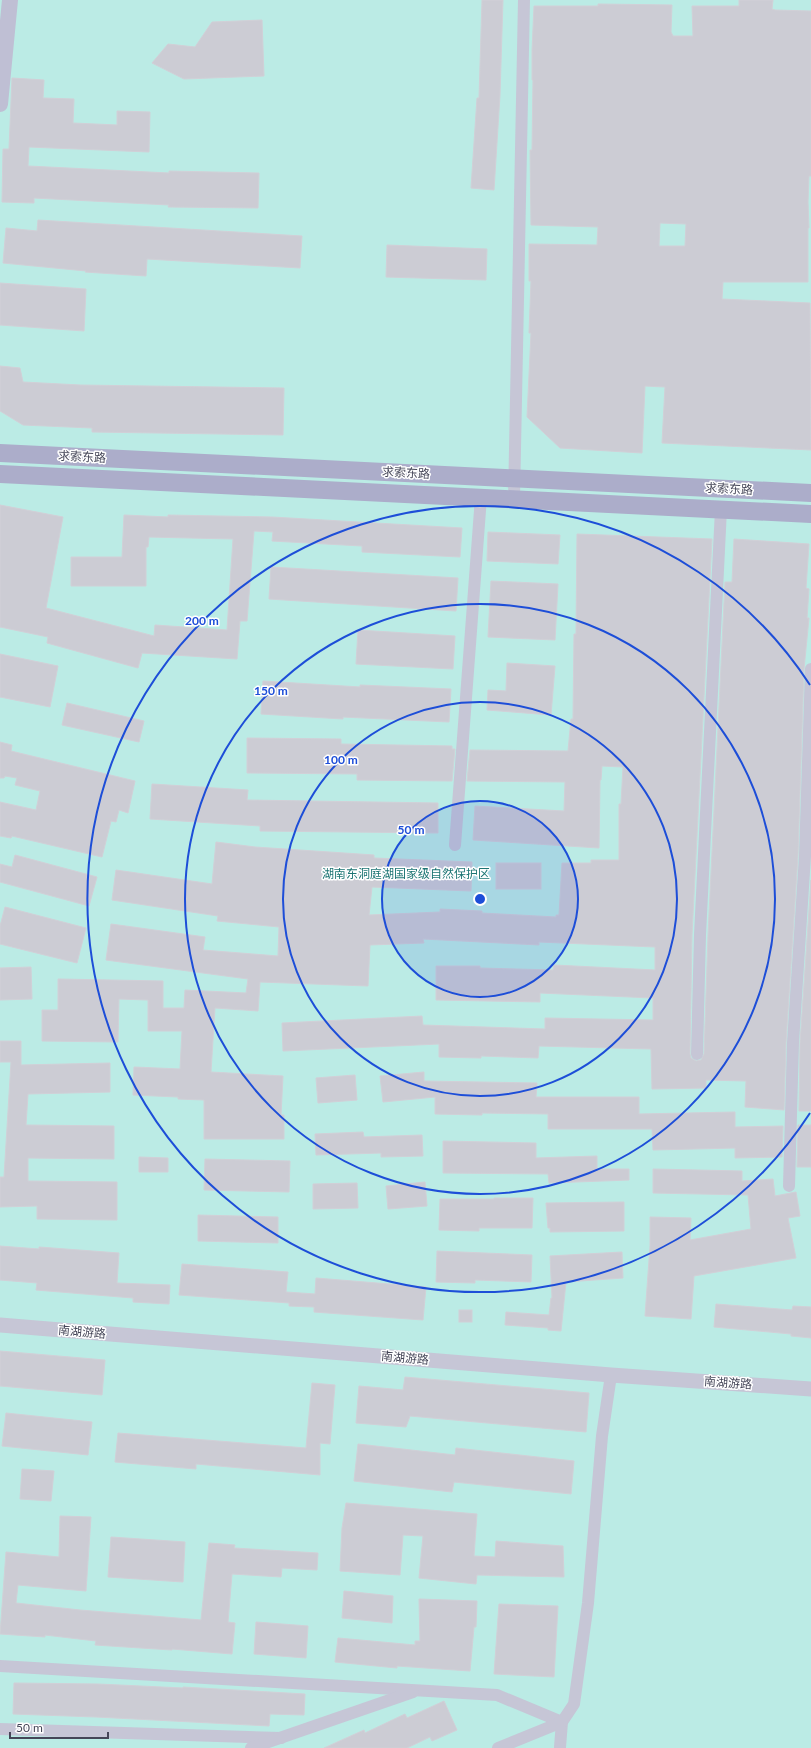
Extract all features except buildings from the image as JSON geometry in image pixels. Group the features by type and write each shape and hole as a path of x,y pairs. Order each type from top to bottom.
{"main road":[{"path":"0,104 10,0"},
{"name":"求索东路","path":"0,453 811,493"},
{"name":"求索东路","path":"0,474 811,514"}],"street":[{"path":"514,499 524,0"},
{"path":"456,845 481,497"},
{"path":"697,1054 701,927 721,509"},
{"path":"789,1186 793,1043 805,856 811,669"},
{"name":"南湖游路","path":"0,1325 611,1375 811,1388"},
{"path":"560,1747 562,1722 574,1704 588,1603 602,1436 611,1375"},
{"path":"0,1666 497,1695 562,1722"},
{"path":"251,1748 418,1690"},
{"path":"498,1748 562,1722"},
{"path":"0,1729 281,1738"}],"green space":[{"name":"湖南东洞庭湖国家级自然保护区","path":"0,0 811,0 811,1748 0,1748"}]}
